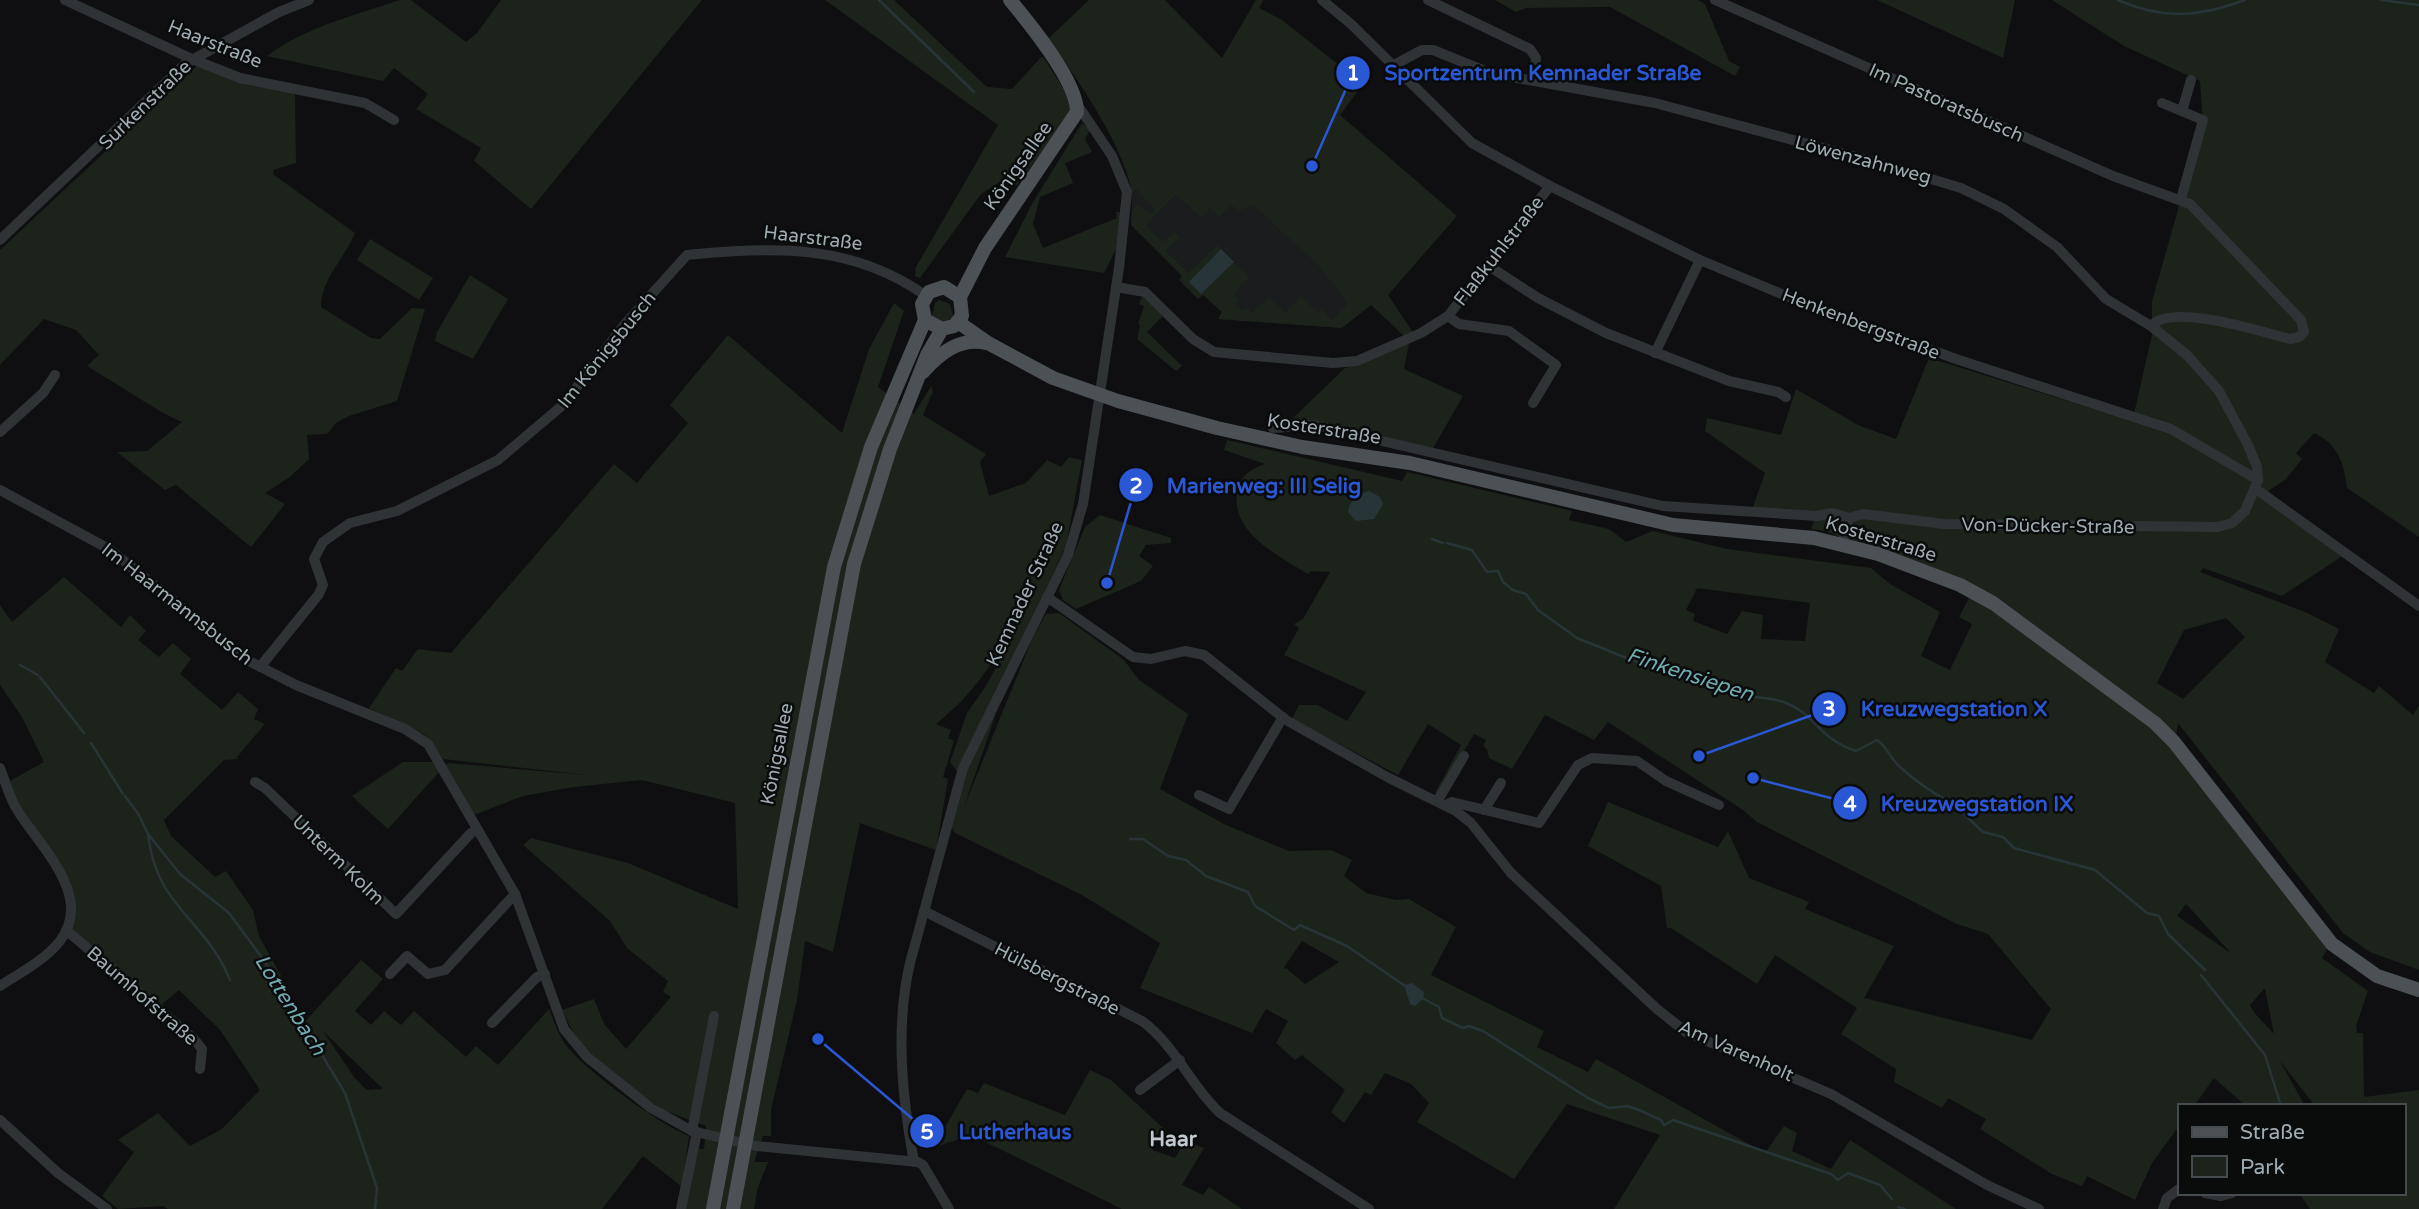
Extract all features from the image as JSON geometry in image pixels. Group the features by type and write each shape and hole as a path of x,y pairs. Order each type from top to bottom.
{"main road":[{"name":"Kemnader Straße","path":"1012,0 1050,52 1077,104"},
{"name":"Königsallee","path":"955,293 1073,120 1077,104"},
{"path":"926,296 939,288 955,293 960,319 988,343 1053,378 1099,395"},
{"name":"Königsallee","path":"713,1209 834,567 871,447 925,320 922,311 926,296"},
{"path":"925,320 942,329 960,319"},
{"path":"960,319 1019,360"},
{"name":"Königsallee","path":"733,1209 842,615 871,503 927,355 942,329"},
{"name":"Königsallee","path":"919,376 932,362 956,346 972,340 988,343"},
{"name":"Kosterstraße","path":"1099,395 1239,434 1410,463 1672,525 1814,538 1944,578 1993,603 2145,715 2174,741 2332,944 2378,976 2419,990"}],"street":[{"name":"Haarstraße","path":"65,0 192,59 240,78 365,103 394,120"},
{"name":"Surkenstraße","path":"0,240 192,59 279,12 309,0"},
{"name":"Henkenbergstraße","path":"1321,0 1394,65 1472,143 1550,186 1700,260 1885,334 2171,429 2257,484 2419,606"},
{"path":"1428,0 1530,49 1536,58 1534,81"},
{"name":"Im Pastoratsbusch","path":"1715,0 2113,176 2181,199 2203,216 2291,309 2301,320 2304,332 2300,337 2290,339 2226,323 2167,316 2151,326"},
{"name":"Löwenzahnweg","path":"1394,65 1422,50 1433,50 1490,73 1655,103 1961,188 2030,226 2069,259 2106,299 2151,326"},
{"path":"2182,111 2191,80"},
{"path":"2162,103 2203,120 2181,199"},
{"name":"Kemnader Straße","path":"914,1162 904,1081 902,1011 908,971 963,768 1047,597 1079,521 1116,287 1125,225 1125,183 1098,131 1077,104"},
{"name":"Flaßkuhlstraße","path":"1116,287 1134,287 1144,292 1193,339 1214,352 1346,363 1421,333 1448,316 1550,186"},
{"name":"Haarstraße","path":"687,255 772,249 842,257 880,268 926,296"},
{"name":"Im Königsbusch","path":"260,667 319,594 323,585 314,559 317,550 329,536 349,523 397,511 498,460 564,404 624,325 687,255"},
{"path":"1655,353 1700,260"},
{"path":"1489,266 1579,321 1729,381 1778,392 1786,397"},
{"name":"Flaßkuhlstraße","path":"1448,316 1459,324 1509,331 1556,365 1534,403"},
{"path":"2151,326 2187,355 2219,391 2257,467 2257,484"},
{"path":"0,432 43,393 55,375"},
{"name":"Kosterstraße","path":"1273,428 1313,425 1663,506 1816,516 1832,513 1849,518"},
{"name":"Von-Dücker-Straße","path":"1849,518 1863,514 1954,525 2208,528 2224,526 2239,518 2257,484"},
{"name":"Im Haarmannsbusch","path":"0,490 109,549 244,658 418,736 435,754 515,894 564,1029 578,1048 652,1108 695,1132 744,1144 914,1162"},
{"path":"1842,545 1849,518"},
{"name":"Am Varenholt","path":"1047,597 1133,657 1151,659 1185,651 1204,655 1283,718 1389,778 1442,803 1471,823 1511,873 1674,1024 1727,1051 1831,1094 1987,1185 2039,1209"},
{"path":"1199,795 1229,809 1283,718"},
{"path":"1442,803 1464,756"},
{"name":"Am Varenholt","path":"1442,803 1452,802 1539,823 1578,765 1592,758 1637,761 1666,780 1719,805"},
{"path":"0,768 13,804 58,867 66,886 70,904 66,930"},
{"name":"Unterm Kolm","path":"255,782 265,788 396,914 471,834 478,830"},
{"path":"1484,810 1501,783"},
{"path":"390,974 407,956 428,974 445,970 515,894"},
{"name":"Hülsbergstraße","path":"924,911 1142,1021 1159,1034 1204,1096 1220,1113 1288,1160 1369,1209"},
{"name":"Baumhofstraße","path":"0,986 53,948 66,930 194,1039 202,1049 200,1069"},
{"path":"492,1023 537,977 545,974"},
{"path":"681,1209 714,1016"},
{"path":"1140,1090 1180,1060"},
{"path":"0,1119 58,1173 107,1209"},
{"path":"914,1162 923,1165 949,1209"},
{"path":"2163,1209 2167,1198 2178,1190"}],"shaded area":[{"path":"1184,128 1366,301 1341,328 1218,319 1222,312 1131,225 1132,193"},
{"path":"1221,249 1234,262 1201,294 1189,282"},
{"path":"1369,491 1380,497 1383,504 1374,519 1356,521 1348,512 1350,504"},
{"path":"1412,983 1424,992 1423,999 1415,1006 1410,1004 1404,985"}],"green space":[{"path":"400,0 411,0 466,42 477,33 501,0 702,0 531,209 474,161 481,148 416,109 428,94 394,68 383,81 267,56 314,29"},
{"path":"825,0 894,0 987,87 1012,89 1041,57 1044,58 1075,107 1017,185 1000,182 981,194 920,278 915,276 916,267 998,125"},
{"path":"1089,0 1165,0 1222,58 1256,0 1263,0 1259,8 1282,20 1363,84 1340,115 1457,216 1388,295 1414,334 1405,337 1371,305 1342,328 1218,319 1222,312 1203,295 1198,299 1179,280 1182,276 1131,225 1133,208 1138,204 1151,214 1155,210 1136,189 1132,193 1127,174 1109,133 1049,38","holes":["1176,194 1201,218 1210,208 1219,217 1231,205 1239,211 1253,205 1317,264 1348,303 1332,320 1322,309 1318,313 1301,296 1285,313 1269,297 1252,313 1246,307 1242,311 1235,305 1239,300 1233,294 1250,277 1234,262 1201,293 1211,259 1221,249 1217,245 1188,273 1166,251 1180,237 1175,232 1163,242 1146,225"]},
{"path":"1495,0 1698,0 1705,4 1729,61 1740,67 1735,76 1610,7 1526,8 1516,12"},
{"path":"1877,0 2015,0 2003,58"},
{"path":"2052,0 2419,0 2419,537 2347,488 2338,455 2329,443 2314,433 2296,453 2302,459 2286,479 2261,496 2344,555 2282,596 2203,568 2200,572 2305,612 2339,629 2325,662 2374,693 2379,686 2413,715 2419,706 2419,970 2370,952 2343,933 2178,723 2174,750 2328,947 2322,958 2368,991 2356,1026 2357,1033 2363,1033 2364,1097 2419,1090 2419,1209 2310,1209 2300,1195 2405,1195 2405,1104 2313,1104 2280,1061 2304,1104 2244,1104 2214,1078 2195,1104 2178,1104 2178,1127 2152,1163 2135,1200 2087,1176 2082,1186 2052,1174 1980,1129 1986,1119 1948,1098 1942,1108 1894,1082 1896,1069 1841,1034 1857,1008 1775,955 1757,984 1671,928 1667,928 1661,886 1588,846 1608,802 1718,847 1728,831 1749,878 1809,902 1805,909 1894,946 1864,998 2032,1040 2051,1009 1988,934 1957,924 1757,822 1743,810 1608,722 1594,740 1545,715 1512,769 1489,758 1487,749 1483,746 1486,740 1474,734 1438,795 1435,793 1461,745 1428,724 1398,775 1292,719 1299,705 1317,705 1347,721 1366,692 1284,655 1299,628 1294,624 1303,619 1330,572 1311,571 1308,574 1271,551 1249,531 1241,520 1237,493 1243,478 1265,464 1224,450 1227,440 1402,481 1407,472 1572,511 1569,520 1609,529 1626,542 1653,531 1727,549 1871,568 1890,584 1940,612 1921,656 1950,670 1972,624 1959,617 1970,596 1826,531 1811,529 1816,515 1753,507 1765,473 1705,431 1707,418 1781,435 1796,389 1858,425 1896,439 1929,358 2116,416 2133,418 2152,335 2152,301 2203,122 2200,81 2124,46","holes":["1697,588 1810,603 1805,641 1761,639 1763,615 1742,611 1727,634 1693,621 1695,614 1686,610","2226,618 2245,637 2183,699 2157,683 2184,630","2186,904 2229,951 2229,952 2177,916","2265,989 2274,1034 2250,1005"]},
{"path":"199,64 295,94 296,163 273,170 274,175 355,233 329,278 321,307 371,338 380,339 412,308 425,309 397,401 349,416 336,423 327,434 307,435 309,459 290,477 265,493 285,504 251,547 176,485 165,490 117,452 147,451 182,422 87,366 99,355 76,330 44,319 0,365 0,250"},
{"path":"1082,123 1090,130 1085,139 1092,152 1065,163 1073,183 1040,197 1033,224 1043,248 1117,218 1116,212 1122,214 1117,247 1104,273 1005,257 1033,202"},
{"path":"370,239 433,278 419,300 357,260"},
{"path":"470,275 508,299 473,359 435,341 437,332"},
{"path":"1142,296 1163,316 1147,332 1182,366 1176,371 1137,339 1138,324 1144,306 1139,304"},
{"path":"939,300 950,304 954,320 944,324 931,319 935,303"},
{"path":"894,303 904,311 878,387 914,414 931,386 933,391 923,415 986,454 980,462 989,496 1026,483 1047,460 1061,467 1069,457 1082,460 1066,546 1021,640 964,807 1033,637 1046,614 1059,613 1124,660 1139,680 1188,714 1160,789 1226,825 1289,851 1331,850 1352,860 1344,876 1366,893 1396,900 1409,899 1456,927 1431,975 1544,1031 1537,1047 1588,1072 1596,1059 1765,1153 1784,1126 1797,1133 1792,1151 1831,1169 1850,1140 1956,1209 1614,1209 1660,1135 1567,1104 1514,1179 1417,1122 1429,1103 1411,1084 1385,1073 1371,1095 1365,1092 1344,1123 1331,1112 1345,1090 1302,1055 1295,1060 1276,1043 1288,1021 1266,1009 1252,1033 1140,988 1160,943 1082,895 955,833 951,826 963,779 950,762 967,713 986,686 1014,634 1011,632 978,682 936,724 951,730 948,738 954,741 943,777 948,779 936,850 860,823 833,952 805,941 797,1000 771,1110 771,1136 763,1136 754,1162 768,1162 758,1187 754,1209 683,1209 696,1149 704,1149 706,1126 663,1110 608,1070 577,1040 562,1010 594,999 604,1024 626,1049 671,997 663,992 668,981 627,948 610,921 523,845 531,838 628,863 738,909 735,803 642,780 574,787 523,796 474,815 446,765 448,763 587,775 443,759 425,735 369,708 396,668 402,671 418,649 451,653 614,464 637,483 688,423 670,405 728,335 842,433 869,349","holes":["1302,941 1339,962 1305,984 1286,968 1283,969"]},
{"path":"1409,343 1404,369 1463,396 1432,450 1290,421 1345,368"},
{"path":"1100,515 1171,538 1171,543 1146,545 1139,556 1153,566 1141,581 1076,609 1063,600 1059,590 1085,527"},
{"path":"64,577 121,627 130,615 146,631 138,640 159,657 173,643 191,659 180,674 222,710 238,692 258,709 254,719 265,724 238,759 224,760 164,820 171,836 215,877 226,871 253,910 259,936 285,983 278,990 269,983 301,1026 361,960 383,979 355,1011 371,1025 384,1011 401,1025 414,1011 466,1057 476,1046 498,1065 549,1009 565,1044 589,1068 641,1108 689,1136 682,1187 643,1156 602,1209 168,1209 163,1206 118,1209 102,1196 134,1152 118,1140 158,1113 190,1146 222,1129 260,1090 220,1030 179,990 160,1006 72,930 73,896 17,806 8,782 44,762 22,717 0,685 0,605 12,622","holes":["323,1031 382,1088 367,1090 354,1077"]},
{"path":"403,762 433,762 439,772 388,829 352,796"},
{"path":"1090,1070 1111,1080 1164,1129 1152,1150 1175,1158 1185,1141 1204,1148 1182,1185 1203,1195 1209,1187 1242,1209 1122,1209 971,1135 933,1148 967,1089 978,1093 984,1083 1065,1115"}],"waterway":[{"path":"879,0 974,92"},
{"path":"2118,0 2150,11 2181,14 2212,10 2245,0"},
{"path":"2381,0 2419,5"},
{"name":"Finkensiepen","path":"1432,539 1443,543"},
{"name":"Finkensiepen","path":"1447,543 1472,550 1487,572 1498,571 1503,582 1513,590 1526,594 1538,610 1577,638 1629,659 1718,686 1734,694 1786,703 1805,714 1833,740 1856,751 1877,740 1904,771 1936,794 1961,807 1965,815 1983,832 2003,837 2014,848 2095,870 2147,913 2159,916 2168,934 2205,970"},
{"name":"Lottenbach","path":"20,665 38,675"},
{"name":"Lottenbach","path":"40,677 84,733"},
{"name":"Lottenbach","path":"91,743 123,794"},
{"name":"Lottenbach","path":"125,796 139,815 148,834 180,874 229,913 268,966 345,1093 377,1188 375,1209"},
{"name":"Lottenbach","path":"148,834 153,859 161,879 171,896 208,941 230,980"},
{"path":"1130,839 1143,839 1168,856 1186,860 1206,876 1248,892 1255,906 1294,930 1300,925 1347,946 1405,986"},
{"name":"Finkensiepen","path":"2201,975 2265,1055 2280,1104"},
{"path":"1422,998 1439,1007 1442,1018 1463,1028 1469,1026 1483,1031 1588,1098 1609,1108 1627,1106 1661,1120 1664,1125 1673,1120 1831,1174 1838,1180 1848,1173 1880,1185 1892,1199"},
{"path":"1898,1207 1905,1209"}],"place":[{"name":"Sportzentrum Kemnader Straße","path":"1312,166"},
{"name":"Marienweg: III Selig","path":"1107,583"},
{"name":"Kreuzwegstation X","path":"1699,756"},
{"name":"Kreuzwegstation IX","path":"1753,778"},
{"name":"Lutherhaus","path":"818,1039"}],"district":[{"name":"Haar","path":"1173,1139"}]}
